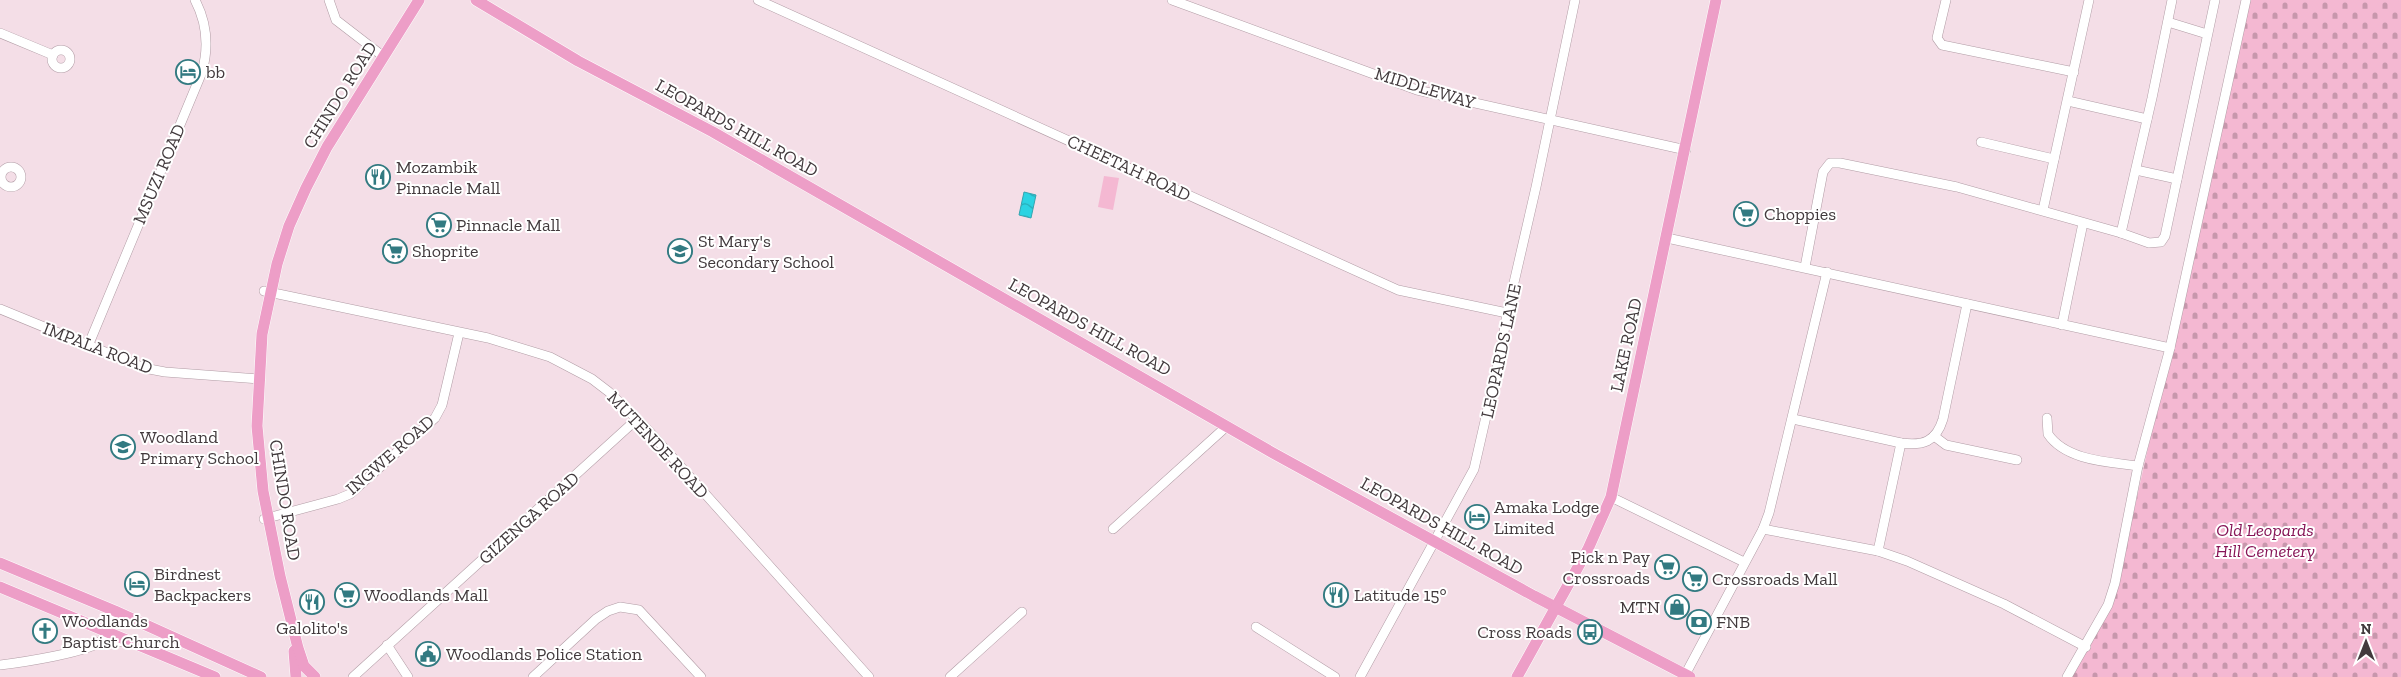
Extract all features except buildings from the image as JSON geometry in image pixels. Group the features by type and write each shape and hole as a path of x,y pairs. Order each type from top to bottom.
{"main road":[{"name":"CHINDO ROAD","path":"381,55 412,0"},
{"name":"CHINDO ROAD","path":"296,677 290,631 266,519 254,451 257,330 284,223 301,185 322,144 419,0"},
{"name":"LEOPARDS HILL ROAD","path":"476,0 578,61 713,132 1227,426 1554,607 1687,676"},
{"name":"LAKE ROAD","path":"1517,677 1554,607 1588,549 1611,497 1686,150 1716,0"},
{"name":"CHINDO ROAD","path":"266,519 298,648 304,666 315,677"},
{"path":"0,563 261,677"},
{"path":"1534,596 1546,599 1566,586"},
{"path":"1534,596 1544,608 1544,626 1561,618 1576,618 1567,602 1566,586"},
{"path":"0,587 215,677"}],"street":[{"name":"MSUZI ROAD","path":"88,346 202,72 206,55 206,36 202,16 195,0"},
{"path":"329,0 336,20 381,55"},
{"name":"CHEETAH ROAD","path":"758,0 1398,290 1507,313"},
{"name":"MIDDLEWAY","path":"1172,0 1417,90 1686,150"},
{"name":"LEOPARDS LANE","path":"1360,677 1474,469 1501,351 1507,313 1575,0"},
{"path":"1946,0 1937,38 1942,45 2074,72"},
{"path":"2043,210 2089,0"},
{"path":"2121,233 2172,0"},
{"path":"1805,267 1823,172 1830,163 1840,163 1957,187 2043,210 2149,243 2161,242 2165,236 2215,0"},
{"path":"2067,677 2086,647 2108,605 2115,583 2138,466 2170,348 2246,0"},
{"path":"2168,22 2207,34"},
{"path":"0,33 53,55"},
{"path":"2068,101 2147,120"},
{"path":"1981,142 2054,159"},
{"path":"2136,170 2177,179"},
{"path":"2062,325 2083,223"},
{"path":"1667,238 2170,348"},
{"path":"1687,676 1744,562 1763,529 1773,500 1827,272"},
{"name":"MUTENDE ROAD","path":"267,292 488,338 550,357 592,379 609,392 637,419 869,677"},
{"path":"1793,419 1917,445 1934,436 1943,419 1967,304"},
{"name":"IMPALA ROAD","path":"0,309 154,371 256,378"},
{"name":"INGWE ROAD","path":"266,519 338,500 350,494 434,418 442,405 459,333"},
{"path":"2047,418 2048,434 2067,451 2099,460 2138,466"},
{"name":"GIZENGA ROAD","path":"352,677 637,419"},
{"path":"1113,529 1227,426"},
{"path":"1934,436 1946,445 2017,460"},
{"path":"1878,551 1901,443"},
{"path":"1611,497 1744,562"},
{"path":"1763,529 1878,551 1919,565 1968,587 2086,647"},
{"path":"534,677 596,619 620,606 639,610 701,677"},
{"path":"94,645 101,641 115,612"},
{"path":"950,677 1022,612"},
{"path":"1256,627 1335,677"},
{"path":"0,666 51,656 106,642 131,641"},
{"path":"387,646 408,677"}],"green space":[{"name":"Old Leopards Hill Cemetery","path":"2249,0 2401,0 2401,677 2069,677 2117,586"},
{"path":"1104,176 1119,178 1113,210 1098,207"}],"water":[{"path":"1024,192 1036,195 1031,218 1019,215"}],"place":[{"name":"bb","path":"188,72"},
{"name":"Mozambik Pinnacle Mall","path":"378,177"},
{"name":"Choppies","path":"1746,214"},
{"name":"Pinnacle Mall","path":"439,225"},
{"name":"Shoprite","path":"395,251"},
{"name":"St Mary's Secondary School","path":"680,251"},
{"name":"Woodland Primary School","path":"123,447"},
{"name":"Amaka Lodge Limited","path":"1477,517"},
{"name":"Pick n Pay Crossroads","path":"1667,567"},
{"name":"Crossroads Mall","path":"1695,579"},
{"name":"Birdnest Backpackers","path":"137,584"},
{"name":"Woodlands Mall","path":"347,595"},
{"name":"Latitude 15°","path":"1336,595"},
{"name":"Galolito's","path":"312,602"},
{"name":"MTN","path":"1677,607"},
{"name":"FNB","path":"1699,622"},
{"name":"Woodlands Baptist Church","path":"45,631"},
{"name":"Cross Roads","path":"1590,632"},
{"name":"Woodlands Police Station","path":"428,654"}]}
